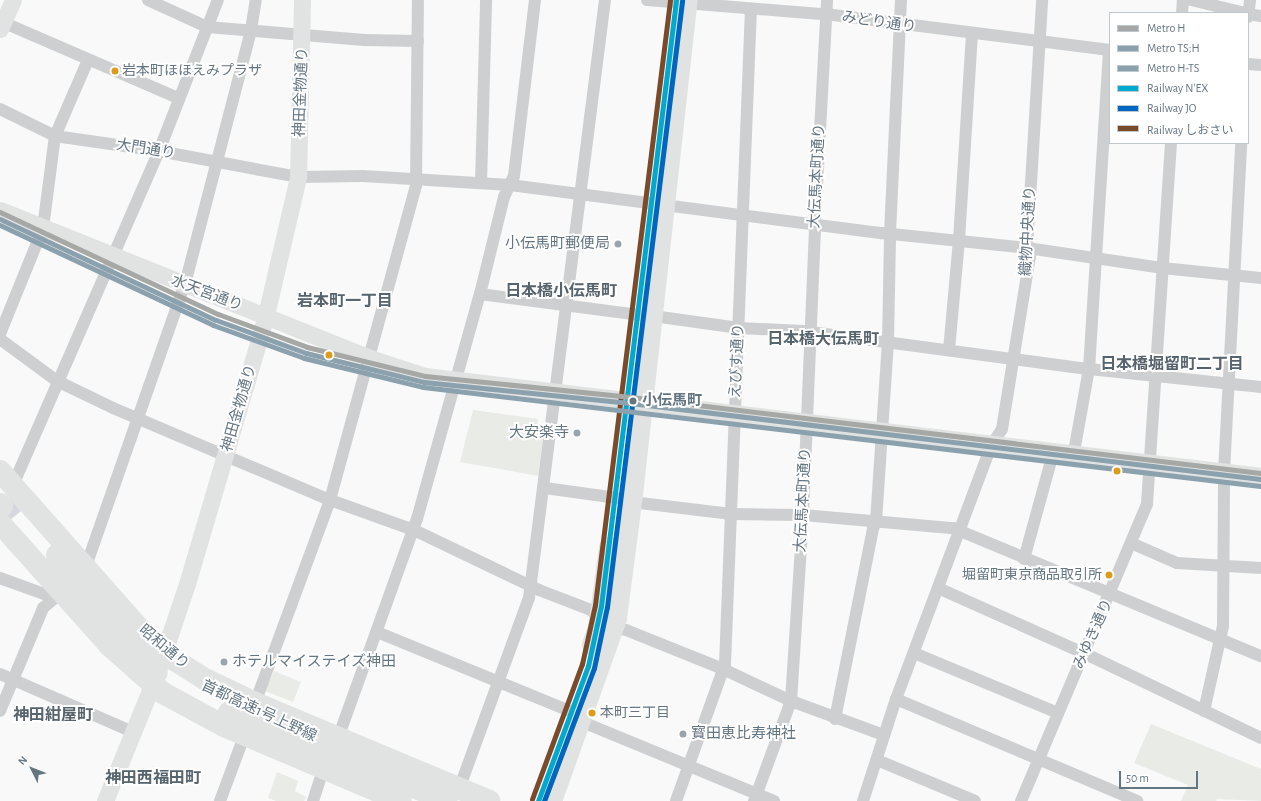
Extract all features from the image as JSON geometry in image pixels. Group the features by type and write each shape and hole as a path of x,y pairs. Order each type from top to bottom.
{"highway":[{"path":"551,801 575,716 605,631 625,496 680,2"},
{"path":"3,504 55,598 127,674 149,693 170,706 384,801"},
{"path":"3,504 58,570 72,595 88,633"},
{"name":"首都高速1号上野線","path":"3,504 43,534 131,631 187,677 234,703 469,798"},
{"name":"首都高速1号上野線","path":"3,504 110,646 163,693 224,726 402,801"},
{"name":"昭和通り","path":"3,504 85,569 164,652 207,680 304,724 335,746 469,798"},
{"path":"43,534 103,619 125,643 165,677 200,698 230,712 335,746 359,764"},
{"path":"103,588 122,630 157,673"},
{"path":"538,801 575,716"},
{"path":"304,724 359,764 469,798"},
{"path":"278,755 355,772 425,801"}],"street":[{"path":"13,0 1,24 178,98"},
{"path":"148,0 207,27 364,40 418,41"},
{"path":"3,504 159,151 178,98 218,0"},
{"path":"85,569 185,284 251,30 256,0"},
{"name":"神田金物通り","path":"105,801 157,673 164,652 225,455 266,315 298,177 303,35 302,0"},
{"path":"255,703 330,500 370,358 416,180 418,0"},
{"path":"481,183 486,0"},
{"path":"335,746 414,530 457,380 504,197 514,176 535,0"},
{"path":"469,798 500,681 529,598 545,488 566,303 606,0"},
{"name":"みどり通り","path":"647,0 827,15 1038,43 1109,50"},
{"name":"大伝馬本町通り","path":"756,798 791,702 803,514 815,223 827,0"},
{"path":"835,719 873,528 876,522 888,342 890,232 901,0"},
{"name":"織物中央通り","path":"863,801 896,699 992,444 1002,429 1030,257 1027,248 1038,43 1042,0"},
{"path":"1182,12 1183,0"},
{"path":"1191,0 1241,12"},
{"path":"1248,12 1250,0"},
{"name":"えびす通り","path":"676,801 690,766 723,669 739,328 751,9"},
{"path":"1249,15 1261,16"},
{"path":"949,350 960,240 972,34"},
{"path":"0,334 43,228 55,136 88,60"},
{"path":"1074,452 1089,369 1109,64"},
{"path":"1249,64 1261,65"},
{"name":"大門通り","path":"0,109 55,136 159,151 298,177 416,180 510,185 743,215 1027,248 1095,260 1261,278"},
{"name":"みゆき通り","path":"1021,801 1111,593 1147,504 1171,144"},
{"path":"1204,711 1221,639 1224,564 1224,472 1241,144"},
{"name":"水天宮通り","path":"0,210 112,256 266,315 370,358 425,376 556,392 636,399 735,414 883,429 992,444 1074,452 1149,463 1261,476"},
{"path":"480,294 566,303 739,328 810,333 1014,357 1089,369 1156,375 1229,385 1261,387"},
{"path":"0,338 57,381 137,419 330,500 414,530 539,590 591,610 605,631 620,629 626,630 723,669 791,702 835,719 884,735"},
{"path":"1024,559 1054,450"},
{"path":"545,488 625,496 640,503 731,514 803,514 960,530 1024,559 1111,593 1261,656"},
{"path":"1131,543 1177,563 1224,564 1261,568"},
{"path":"0,578 55,598"},
{"path":"938,588 1084,654 1261,738"},
{"path":"0,711 43,608 55,598"},
{"path":"377,632 500,681 575,716 690,766 756,798 774,801"},
{"path":"914,653 1058,713"},
{"path":"0,674 133,732"},
{"path":"896,699 1137,801"},
{"path":"220,801 242,739"},
{"path":"877,760 975,801"},
{"path":"313,801 322,774"}],"shaded area":[{"path":"473,410 538,419 537,428 546,429 539,476 460,462"},
{"path":"274,671 301,682 293,702 265,691"},
{"path":"1151,724 1261,769 1261,801 1217,799 1216,801 1181,801 1188,785 1134,763"},
{"path":"277,772 298,781 295,791 306,797 304,801 276,801 268,798"}],"tunnel":[{"path":"2,506 12,518"}],"metro line":[{"name":"H","path":"0,212 218,314 307,347 425,376 631,397 1261,473"},
{"name":"TS;H","path":"0,219 216,320 306,353 424,382 630,403 1260,479"},
{"name":"H-TS","path":"0,225 213,325 304,358 423,387 1260,486"}],"rail line":[{"name":"しおさい","path":"532,799 582,664 595,605 670,0"},
{"name":"N'EX","path":"538,801 588,666 601,606 676,0"},
{"name":"JO","path":"544,801 594,668 607,607 682,1"}],"place":[{"name":"岩本町ほほえみプラザ","path":"115,71"},
{"name":"小伝馬町郵便局","path":"618,244"},
{"name":"小伝馬町","path":"633,401"},
{"name":"大安楽寺","path":"577,433"},
{"name":"堀留町東京商品取引所","path":"1109,575"},
{"name":"ホテルマイステイズ神田","path":"224,662"},
{"name":"本町三丁目","path":"592,713"},
{"name":"寳田恵比寿神社","path":"683,734"}],"district":[{"name":"日本橋小伝馬町","path":"561,291"},
{"name":"岩本町一丁目","path":"345,301"},
{"name":"日本橋大伝馬町","path":"823,339"},
{"name":"日本橋堀留町二丁目","path":"1172,364"},
{"name":"神田紺屋町","path":"53,715"},
{"name":"神田西福田町","path":"153,778"}]}
